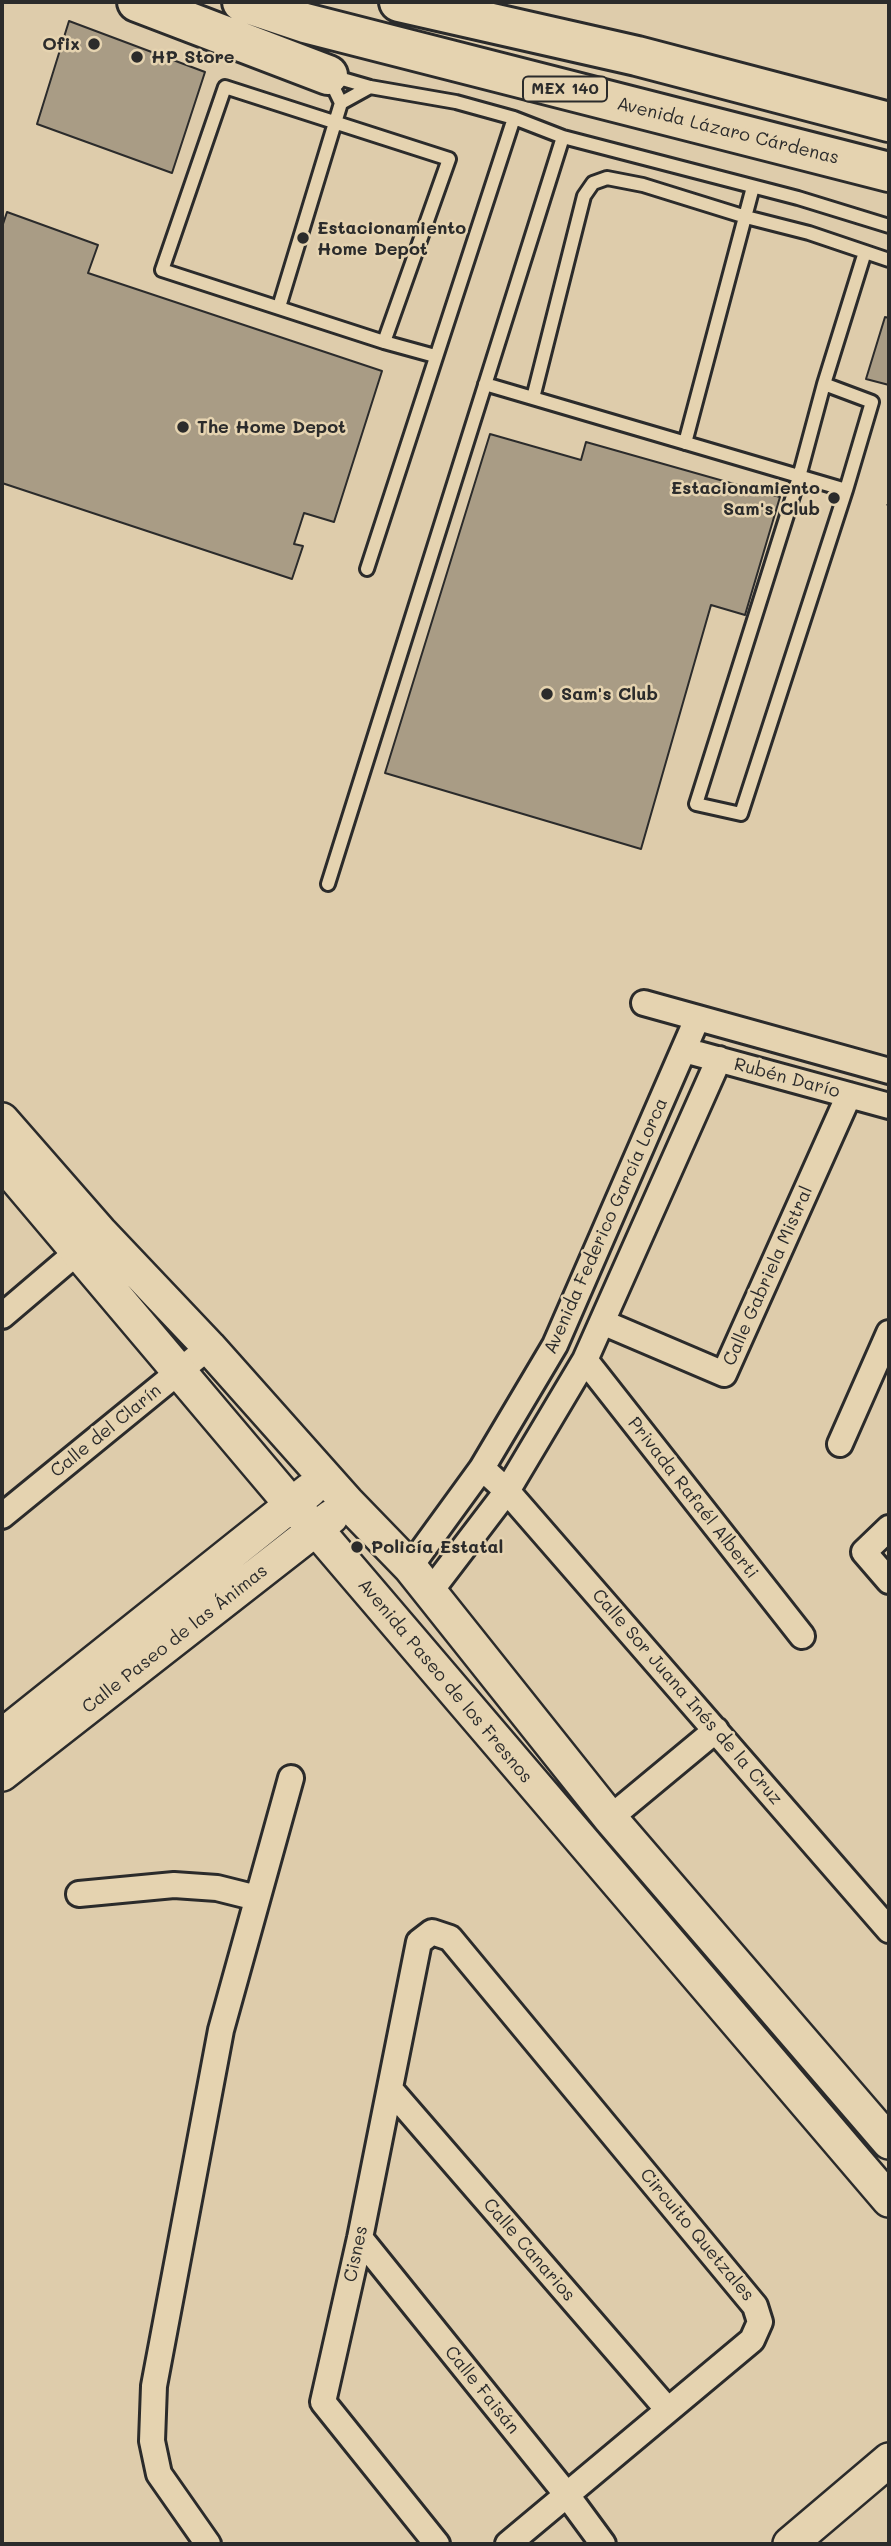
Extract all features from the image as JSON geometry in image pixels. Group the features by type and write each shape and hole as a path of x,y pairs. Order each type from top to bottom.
{"highway":[{"path":"137,2 334,89"},
{"name":"Avenida Lázaro Cárdenas","path":"242,2 305,23 889,172"},
{"path":"399,2 637,56 889,122"},
{"path":"441,58 570,70 650,82 889,144"}],"street":[{"name":"Rubén Darío","path":"644,1003 889,1071"},
{"name":"Avenida Federico García Lorca","path":"410,1567 482,1468 555,1345 697,1019"},
{"name":"Rubén Darío","path":"684,1050 889,1106"},
{"name":"Avenida Federico García Lorca","path":"430,1592 507,1492 585,1360 719,1059"},
{"name":"Calle Gabriela Mistral","path":"602,1322 724,1374 849,1095"},
{"name":"Avenida Paseo de los Fresnos","path":"2,1120 180,1371 889,2200"},
{"name":"Avenida Paseo de los Fresnos","path":"2,1162 209,1347 347,1502 410,1567 610,1818 889,2142"},
{"path":"2,1316 89,1242"},
{"path":"840,1444 889,1333"},
{"name":"Calle del Clarín","path":"2,1516 209,1347"},
{"name":"Privada Rafaél Alberti","path":"585,1360 802,1636"},
{"name":"Calle Sor Juana Inés de la Cruz","path":"482,1468 507,1492 889,1930"},
{"name":"Calle Paseo de las Ánimas","path":"2,1736 325,1477"},
{"name":"Calle Paseo de las Ánimas","path":"2,1774 316,1530 347,1502"},
{"path":"889,1528 864,1552 889,1581"},
{"path":"610,1818 716,1730"},
{"path":"208,2544 159,2474 152,2441 154,2386 220,2030 290,1778"},
{"path":"549,1803 579,1779"},
{"path":"79,1894 174,1885 217,1888 257,1898"},
{"name":"Cisnes","path":"432,1932 419,1942 360,2238 323,2402 437,2544"},
{"name":"Circuito Quetzales","path":"432,1932 450,1938 755,2306 760,2322 752,2340 508,2544"},
{"name":"Calle Canarios","path":"390,2090 668,2410"},
{"name":"Calle Faisán","path":"360,2238 567,2495 603,2544"},
{"path":"790,2544 889,2460"}],"lane":[{"path":"384,342 449,159 225,87 162,270 384,342 435,356"},
{"path":"334,89 370,87 456,102 514,118 563,137 889,226"},
{"path":"334,89 370,87"},
{"path":"279,307 336,121 334,89"},
{"path":"367,569 514,118"},
{"path":"328,884 563,137"},
{"path":"533,398 584,196 593,183 607,178 643,186 809,233 889,260"},
{"path":"685,443 753,187"},
{"path":"824,384 872,402 846,491 741,814 696,804 799,477 824,384 865,252"},
{"path":"485,384 846,491"}],"building":[{"path":"69,21 205,72 172,173 37,124"},
{"name":"The Home Depot","path":"7,212 98,245 88,273 382,371 334,522 304,513 294,544 303,546 292,579 2,483 2,227"},
{"path":"885,317 889,318 889,385 866,379"},
{"name":"Sam's Club","path":"490,434 581,460 586,442 780,497 745,615 711,605 641,849 385,773"}],"place":[{"name":"Ofix","path":"94,44"},
{"name":"HP Store","path":"137,57"},
{"name":"Estacionamiento Home Depot","path":"303,238"},
{"name":"The Home Depot","path":"183,427"},
{"name":"Estacionamiento Sam's Club","path":"834,498"},
{"name":"Sam's Club","path":"547,694"},
{"name":"Policía Estatal","path":"357,1547"}]}
